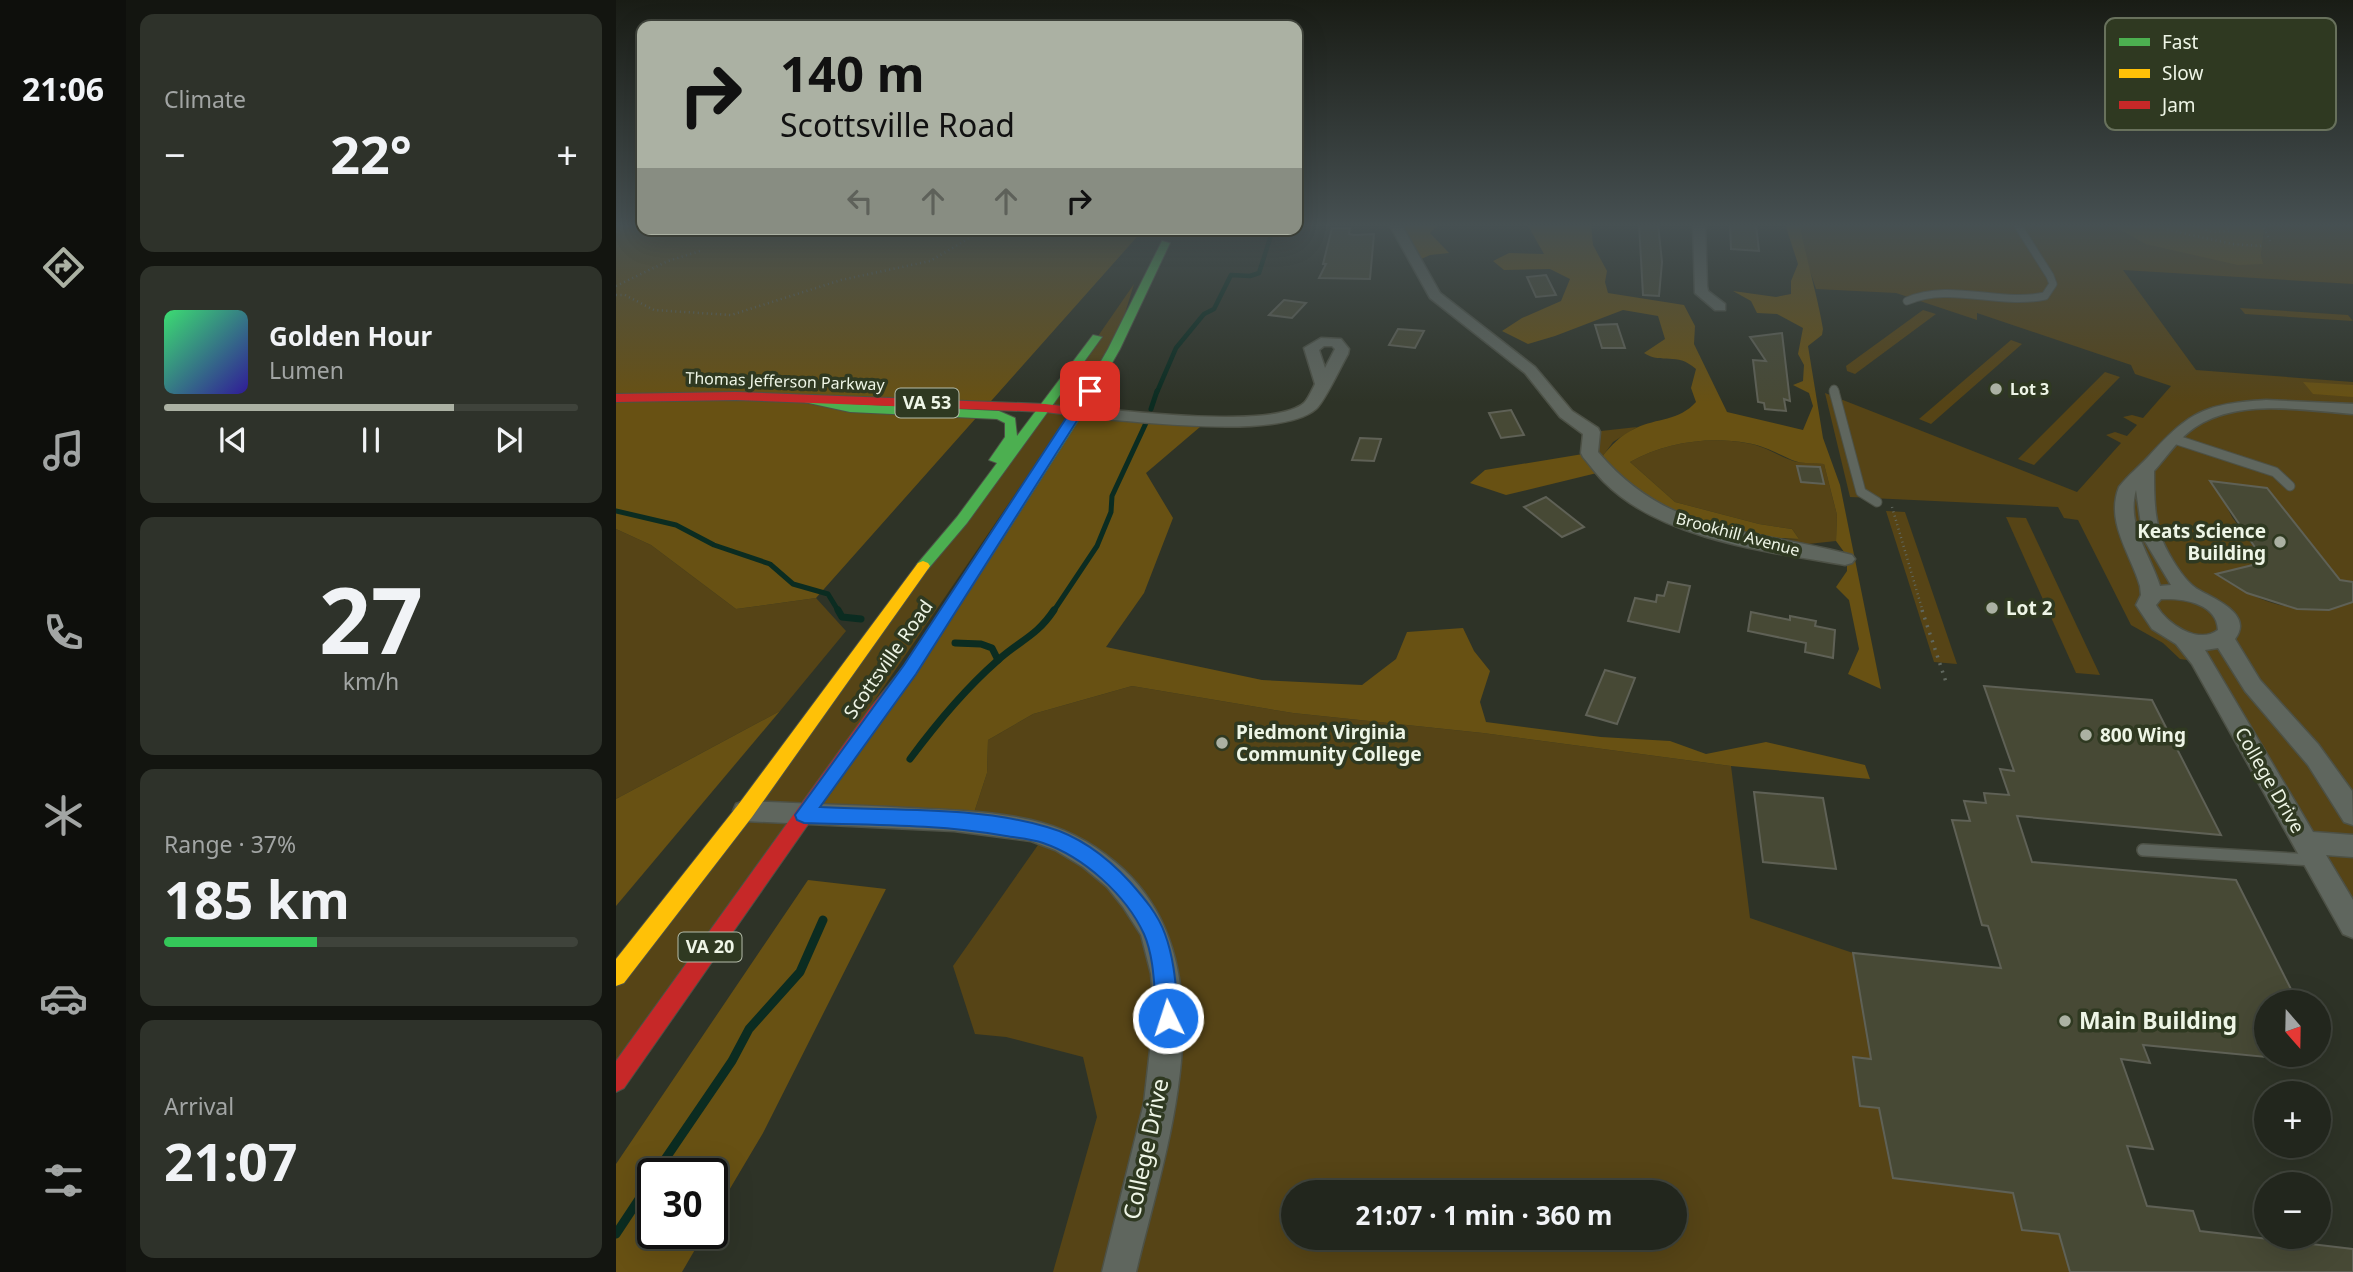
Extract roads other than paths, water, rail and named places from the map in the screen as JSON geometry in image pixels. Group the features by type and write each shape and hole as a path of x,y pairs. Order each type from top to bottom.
{"main road":[{"name":"Scottsville Road","path":"616,976 745,811 930,557 1045,408 1135,283"},
{"name":"Scottsville Road","path":"616,1080 910,670 1078,412 1114,349 1146,283"},
{"name":"Thomas Jefferson Parkway","path":"616,398 691,396 808,399 1045,408 1078,412"},
{"path":"808,399 850,408 989,414 1011,421 1013,430 1010,439 930,557"}],"street":[{"name":"Brookhill Avenue","path":"1428,283 1435,295 1530,370 1566,414 1592,432 1589,453 1601,472 1618,487 1653,509 1680,520 1780,547 1845,559"},
{"path":"1700,283 1702,293 1720,307"},
{"path":"1078,412 1264,422 1292,416 1310,406 1322,383"},
{"name":"College Drive","path":"2224,638 2202,642 2182,637 2165,629 2152,618 2146,605 2151,595 2147,572 2131,540 2124,513 2125,493 2131,480 2145,470 2195,421 2234,408 2281,405 2353,409"},
{"name":"College Drive","path":"2145,470 2144,515 2148,531 2166,566 2190,594"},
{"name":"College Drive","path":"2151,595 2164,591 2190,594 2213,604 2228,619 2230,627 2224,638"},
{"name":"College Drive","path":"2182,637 2200,659 2353,925"},
{"name":"College Drive","path":"2224,638 2236,664 2252,688 2312,754 2353,815"},
{"name":"College Drive","path":"745,811 971,822 1046,835 1105,868 1141,908 1155,933 1162,959 1168,1000 1168,1037 1161,1090 1119,1272"},
{"path":"2311,851 2353,846"}],"lane":[{"path":"1908,300 1918,295 1933,294 2013,301 2045,296 2053,283"},
{"path":"1834,389 1861,492 1877,502"},
{"path":"2174,439 2275,472 2290,486"},
{"path":"2143,850 2311,851"}],"waterway":[{"path":"1157,392 1176,348 1204,314 1214,309 1227,283"},
{"path":"1151,409 1157,391"},
{"path":"1053,612 1097,546 1111,512 1112,496 1146,423"},
{"path":"616,511 676,525 714,545 770,564 793,584 828,594 839,612"},
{"path":"838,610 842,617 861,619"},
{"path":"910,759 940,720 973,684 1034,632 1054,610"},
{"path":"955,643 981,644 992,648 998,660"},
{"path":"666,1158 732,1061 749,1029 800,972 823,920"},
{"path":"616,1234 637,1202"}],"place":[{"name":"Lot 3","path":"1996,389"},
{"name":"Keats Science Building","path":"2280,542"},
{"name":"Lot 2","path":"1992,608"},
{"name":"800 Wing","path":"2086,735"},
{"name":"Piedmont Virginia Community College","path":"1222,743"},
{"name":"Main Building","path":"2065,1021"}]}
